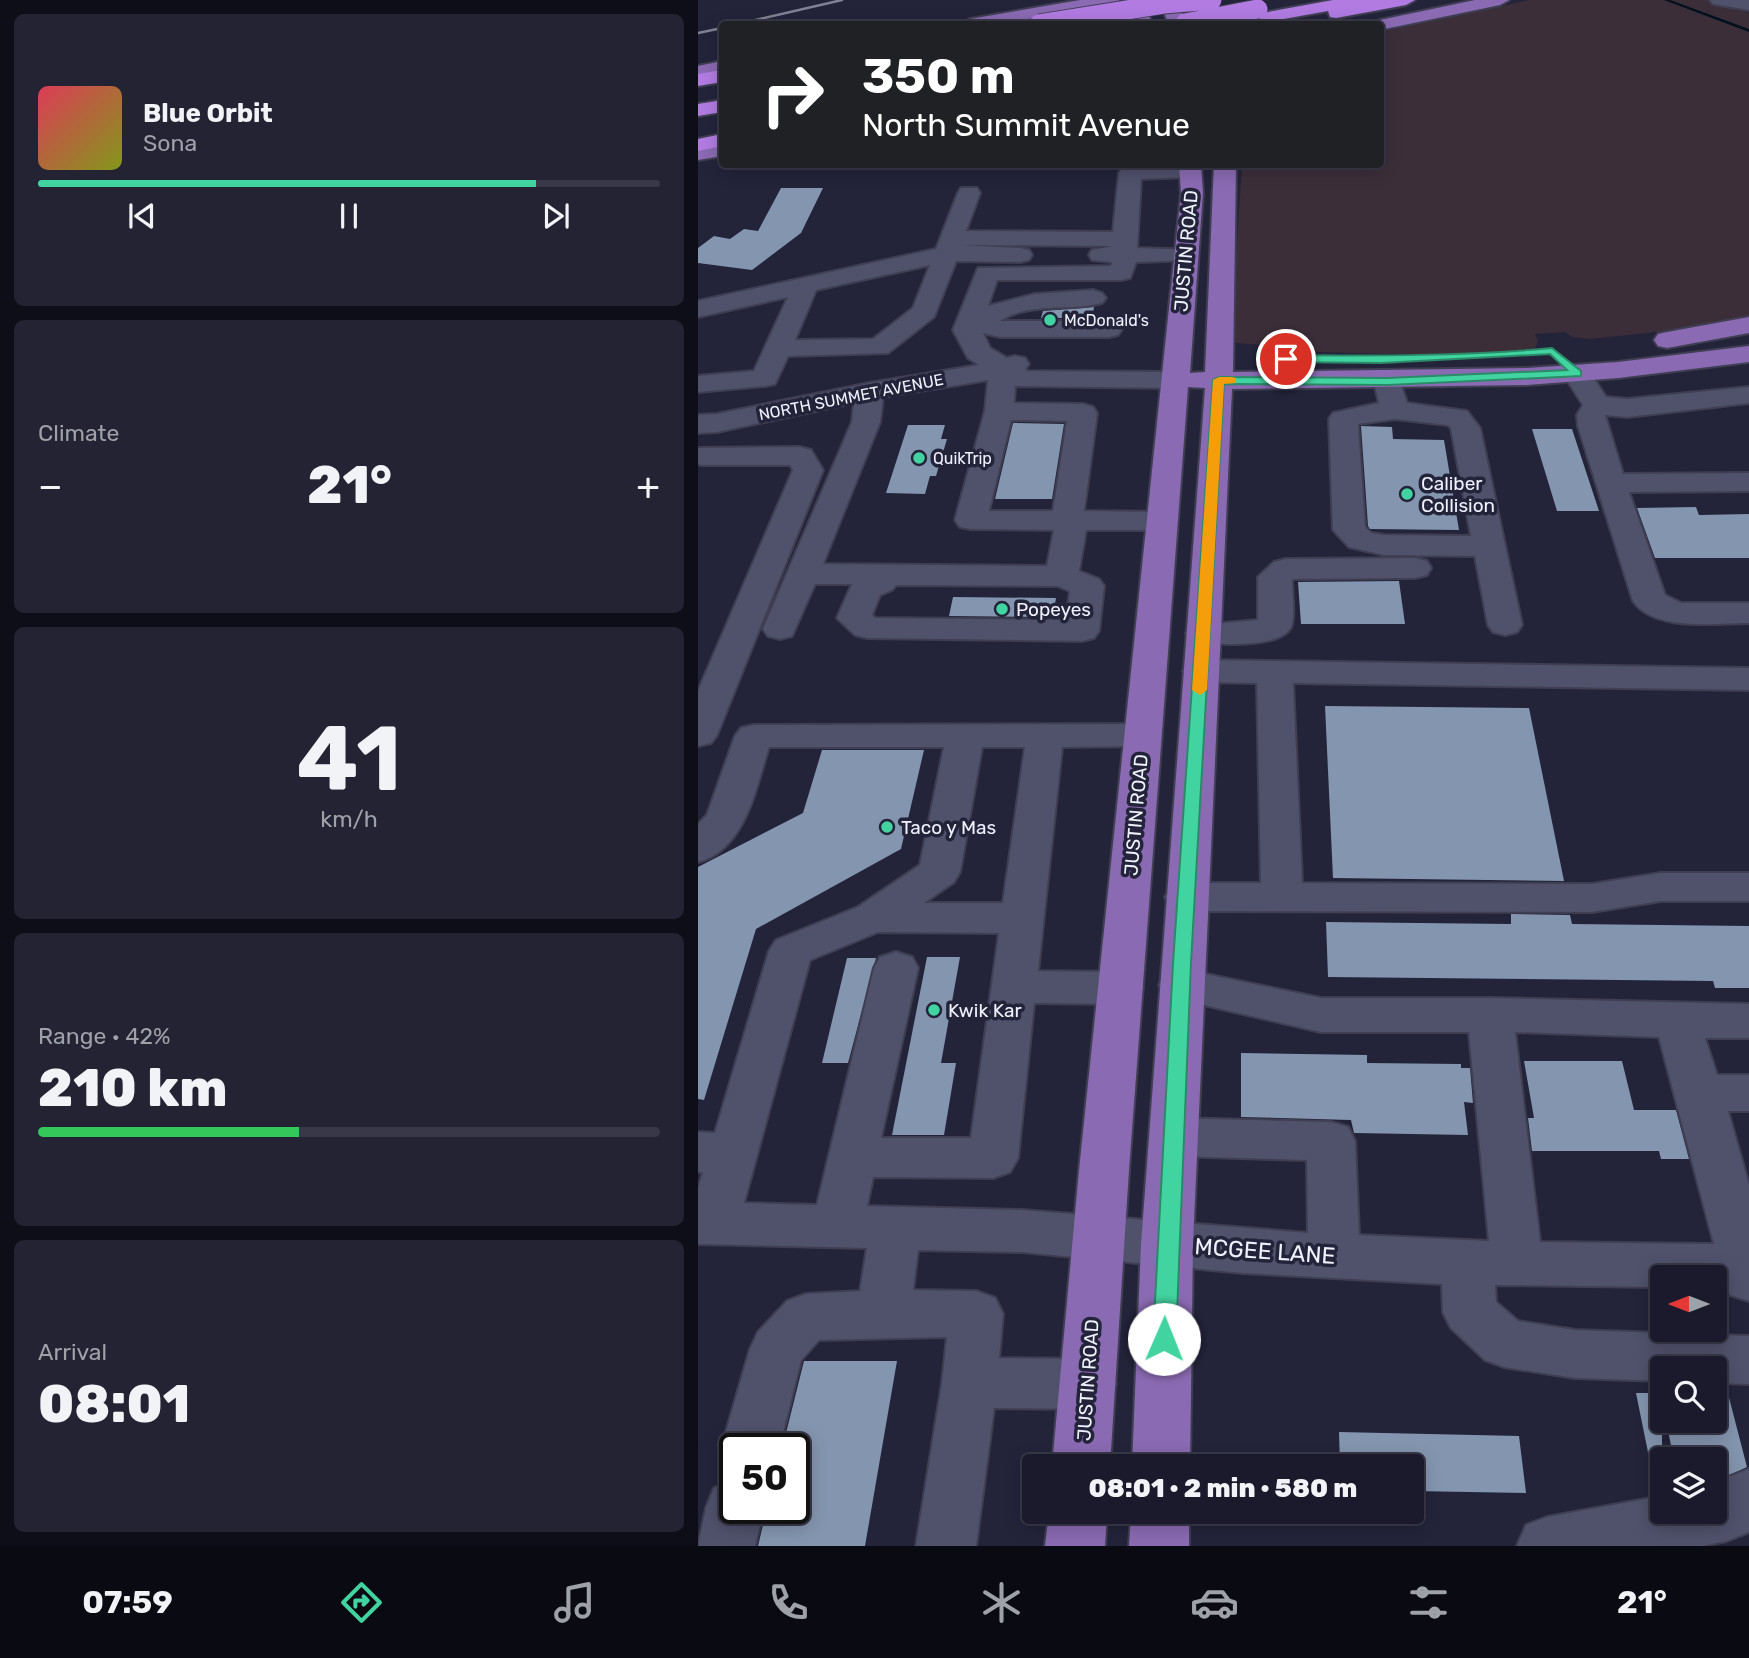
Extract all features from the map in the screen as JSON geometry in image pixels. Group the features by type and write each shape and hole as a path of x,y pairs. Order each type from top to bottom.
{"highway":[{"path":"1035,21 1212,0"},
{"path":"1115,21 1234,0"},
{"path":"1266,17 1310,0"},
{"path":"1245,21 1362,0"},
{"path":"1214,21 1406,0"},
{"path":"698,80 719,76"},
{"path":"698,94 719,90"},
{"path":"698,110 719,106"},
{"path":"698,121 719,118"},
{"path":"698,132 719,128"},
{"path":"698,145 719,141"}],"main road":[{"path":"1035,21 1111,0"},
{"path":"1135,0 1142,21"},
{"path":"1169,0 1174,21"},
{"path":"1200,0 1216,21"},
{"path":"1384,24 1500,0"},
{"path":"1035,21 1079,13 1097,17 1102,21"},
{"path":"698,72 719,68"},
{"path":"698,154 719,150"},
{"name":"JUSTIN ROAD","path":"1082,1454 1161,521 1192,193 1191,168"},
{"name":"JUSTIN ROAD","path":"1161,1454 1167,1244 1219,369 1225,168"},
{"path":"1620,345 1661,341 1749,325"},
{"path":"1175,369 1499,356 1552,351 1578,361"},
{"path":"1219,369 1392,396 1578,361 1749,354"},
{"path":"1075,1546 1077,1524"},
{"path":"1159,1546 1160,1524"}],"street":[{"path":"1719,0 1747,7"},
{"path":"972,337 993,334 1099,336 1109,329 1119,272 1130,173 1181,168"},
{"path":"778,348 879,346 925,312 969,193"},
{"path":"698,309 805,286 949,246 1119,272"},
{"path":"949,246 989,284 1053,298 1119,272"},
{"path":"989,284 1035,289 1186,256"},
{"path":"989,284 1119,272"},
{"path":"989,284 984,321 987,326 1109,329"},
{"path":"989,284 966,330 978,352 1022,379 1175,369"},
{"path":"698,384 765,378 805,286"},
{"path":"780,629 881,389 879,346"},
{"path":"1578,361 1597,405"},
{"path":"1003,369 999,411 971,520 1161,521"},
{"name":"NORTH SUMMET AVENUE","path":"708,424 881,389 1003,369"},
{"path":"1597,405 1627,408 1749,395"},
{"path":"1487,546 1384,545 1360,540 1349,530 1343,419 1364,413 1392,396 1457,417 1465,428 1505,625"},
{"path":"1597,405 1591,415 1592,426 1650,601 1676,614 1749,613"},
{"path":"999,411 1083,412 1062,576"},
{"path":"698,736 808,470 800,456 699,459 708,424"},
{"path":"1613,483 1749,482"},
{"path":"1202,652 1260,633 1275,625 1275,577 1287,569 1417,568"},
{"path":"803,574 881,579 1062,576 1087,586 1082,631 867,628 854,618 865,589 881,579"},
{"path":"1202,652 1275,672 1749,679"},
{"path":"1275,672 1282,898"},
{"path":"698,849 725,820 754,736 1143,736"},
{"path":"706,1223 716,1152 791,951 873,917 939,872 965,736"},
{"path":"852,1157 993,1158 1045,736"},
{"path":"1186,897 1592,898 1661,887 1749,887"},
{"path":"873,917 1023,918"},
{"path":"838,1225 896,968"},
{"path":"1181,985 1321,1015 1490,1014 1749,1021"},
{"path":"1013,987 1121,988"},
{"path":"1490,1014 1492,1263 1470,1312 1505,1343 1575,1353 1749,1360"},
{"path":"1677,1021 1748,1271"},
{"path":"1699,1093 1749,1093"},
{"path":"1173,1137 1331,1141 1334,1256"},
{"name":"MCGEE LANE","path":"706,1223 1022,1231 1334,1256 1748,1271"},
{"path":"883,1313 896,1226"},
{"path":"754,1433 777,1349 806,1317 883,1313 976,1314 970,1383 946,1546"},
{"path":"970,1383 1088,1384"},
{"path":"1547,1546 1727,1513 1749,1497"},
{"path":"725,1546 731,1524"}],"shaded area":[{"path":"1530,0 1713,0 1749,13 1749,322 1591,339 1572,337 1565,332 1535,334 1538,341 1535,348 1468,353 1267,351 1263,345 1237,343 1231,337 1242,168 1384,168 1384,31"}],"building":[{"path":"781,188 823,188 801,233 752,270 698,263 698,248 714,236 730,239 744,229 758,231"},
{"path":"1094,307 1092,318 1041,318 1043,311"},
{"name":"QuikTrip","path":"1013,423 1064,424 1052,499 995,499"},
{"name":"QuikTrip","path":"908,425 945,425 941,439 947,439 936,476 930,476 925,494 886,493"},
{"name":"Caliber Collision","path":"1361,426 1392,427 1393,439 1444,440 1459,530 1370,529"},
{"path":"1532,429 1572,429 1599,511 1557,511"},
{"path":"1696,507 1699,515 1749,514 1749,558 1655,558 1637,508"},
{"path":"1399,581 1405,624 1301,624 1298,582"},
{"name":"Popeyes","path":"953,597 1056,598 1053,617 949,616"},
{"path":"1325,706 1529,708 1564,881 1333,878"},
{"path":"822,750 924,750 901,849 756,929 704,1100 698,1099 698,867 803,813"},
{"path":"1511,914 1570,915 1572,924 1749,926 1749,988 1715,988 1713,981 1328,977 1326,922 1511,924"},
{"name":"Kwik Kar","path":"927,957 960,957 941,1063 956,1063 944,1135 892,1135"},
{"path":"847,958 876,958 848,1063 822,1063"},
{"path":"1241,1053 1367,1055 1367,1063 1461,1064 1461,1068 1470,1068 1473,1103 1464,1102 1468,1135 1354,1133 1351,1120 1241,1117"},
{"path":"1524,1061 1622,1061 1634,1110 1676,1110 1689,1159 1661,1159 1659,1151 1532,1151 1528,1118 1534,1118"},
{"path":"804,1361 897,1361 865,1546 758,1546 763,1524 810,1524 810,1433 786,1433"},
{"path":"1727,1390 1747,1467 1727,1476 1727,1447 1671,1447 1668,1433 1727,1433"},
{"path":"1636,1393 1650,1393 1650,1433 1662,1433 1662,1447 1650,1447 1650,1462"},
{"path":"1339,1432 1519,1436 1526,1493 1424,1491 1424,1454 1340,1454"}],"waterway":[{"path":"1666,0 1749,31"}],"railway":[{"path":"751,21 842,0"},
{"path":"698,33 719,29"}],"slow traffic":[{"path":"1200,690 1219,380 1232,380"}],"place":[{"name":"McDonald's","path":"1050,320"},
{"name":"QuikTrip","path":"919,458"},
{"name":"Caliber Collision","path":"1407,494"},
{"name":"Popeyes","path":"1002,609"},
{"name":"Taco y Mas","path":"887,827"},
{"name":"Kwik Kar","path":"934,1010"}],"route":[{"path":"1164,1339 1182,963 1219,380 1388,382 1577,373 1552,351 1499,356 1381,360 1286,359"}]}
